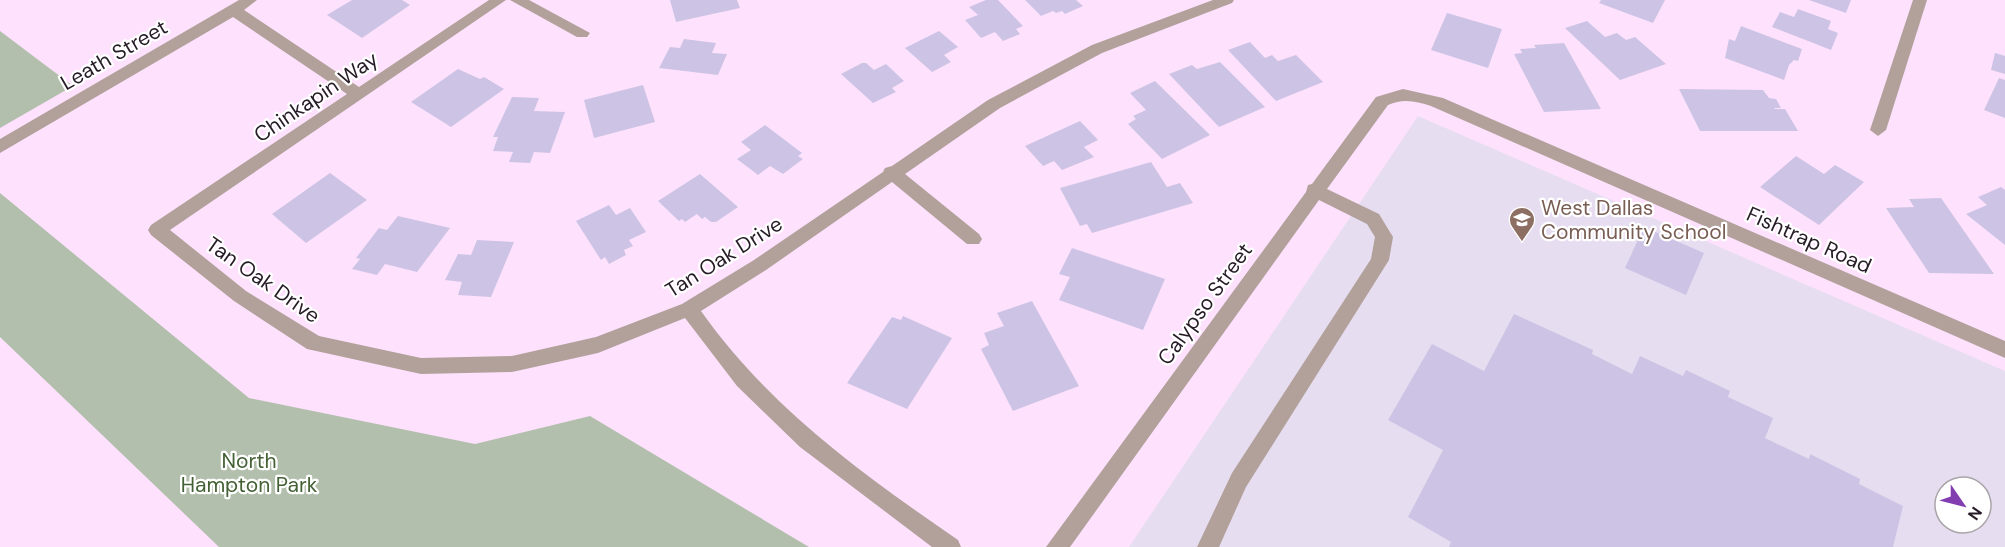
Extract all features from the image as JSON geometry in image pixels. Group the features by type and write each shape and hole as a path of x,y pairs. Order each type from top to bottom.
{"street":[{"name":"Leath Street","path":"0,147 250,0"},
{"name":"Chinkapin Way","path":"157,230 499,0"},
{"path":"517,0 582,33"},
{"name":"Tan Oak Drive","path":"157,230 240,296 314,343 421,366 523,362 598,345 689,309 760,264 891,172 994,104 1097,49 1227,0"},
{"path":"1878,130 1920,0"},
{"path":"233,10 358,94"},
{"name":"Calypso Street","path":"1057,547 1314,190 1382,101 1395,94"},
{"name":"Fishtrap Road","path":"1395,94 1414,94 1437,102 2005,350"},
{"path":"891,172 973,239"},
{"path":"1206,546 1239,480 1380,260 1384,237 1373,219 1314,190"},
{"path":"689,309 712,346 765,406 838,469 950,547"}],"shaded area":[{"name":"West Dallas Community School","path":"1418,116 2005,371 2005,547 1129,547"}],"green space":[{"path":"0,31 73,86 0,128"},
{"name":"North Hampton Park","path":"0,193 249,398 475,444 590,416 809,547 219,547 0,337"}],"building":[{"path":"352,0 402,0 410,5 362,38 327,15"},
{"path":"670,0 737,0 740,8 676,22"},
{"path":"986,0 998,0 1023,26 1016,29 1020,34 1003,41 995,32 981,38 965,20 978,15 969,7"},
{"path":"1025,0 1076,0 1083,6 1065,14 1062,11 1056,13 1053,11 1041,16"},
{"path":"1601,0 1665,0 1653,23 1599,3"},
{"path":"1809,0 1851,0 1846,13"},
{"path":"1798,9 1831,21 1828,29 1838,33 1831,50 1772,27 1780,12 1794,17"},
{"path":"1447,13 1502,29 1488,68 1431,50"},
{"path":"1587,21 1605,37 1617,33 1626,40 1635,37 1666,64 1620,80 1565,28"},
{"path":"1741,26 1802,49 1798,61 1794,60 1789,65 1784,80 1725,58 1729,39 1735,41"},
{"path":"939,31 958,47 944,55 951,62 932,72 905,48"},
{"path":"684,39 716,43 712,53 727,54 718,75 659,68 670,47 680,48"},
{"path":"1250,42 1265,58 1272,55 1278,61 1296,55 1323,82 1276,101 1228,50"},
{"path":"1564,43 1601,109 1544,112 1514,54 1522,53 1520,49 1536,48 1534,45"},
{"path":"1995,53 2005,56 2005,74 1991,70"},
{"path":"1220,62 1265,107 1219,127 1169,74 1192,65 1197,69"},
{"path":"866,63 874,70 886,64 904,81 892,88 896,92 873,103 841,74"},
{"path":"458,69 480,79 484,77 504,89 451,127 411,102"},
{"path":"1999,78 2005,80 2005,118 1984,110"},
{"path":"1155,81 1210,135 1162,159 1128,124 1136,119 1133,116 1146,110 1130,93"},
{"path":"643,85 655,122 594,138 584,100"},
{"path":"1679,89 1763,90 1769,98 1776,99 1781,108 1775,109 1785,109 1798,131 1700,131"},
{"path":"512,97 539,98 534,111 565,112 550,153 534,152 530,163 509,162 513,152 493,151 498,137 493,137"},
{"path":"1080,121 1098,140 1084,147 1094,157 1062,170 1054,161 1043,166 1025,146"},
{"path":"765,125 802,153 798,156 803,159 783,174 770,166 758,175 737,159 751,150 741,142"},
{"path":"1796,156 1824,174 1835,165 1864,182 1819,225 1760,187"},
{"path":"1151,162 1167,187 1180,183 1193,203 1092,233 1087,224 1080,226 1060,188"},
{"path":"330,173 367,200 306,243 272,214"},
{"path":"700,174 738,207 716,222 711,222 705,217 702,219 697,214 685,222 682,219 679,221 658,201"},
{"path":"2001,187 2005,190 2005,245 1966,214 1987,205 1978,197"},
{"path":"1941,198 1994,274 1929,273 1886,208 1914,207 1909,199"},
{"path":"609,205 616,215 630,208 646,232 629,240 633,246 624,250 626,255 609,264 605,257 601,260 576,221"},
{"path":"398,216 450,228 417,272 385,264 377,275 352,269 360,259 356,258 379,228 387,230"},
{"path":"1644,227 1704,253 1686,295 1625,268"},
{"path":"477,240 514,242 491,297 458,295 462,282 445,280 458,254 471,255"},
{"path":"1072,248 1165,279 1143,330 1059,300 1070,277 1059,274"},
{"path":"1032,301 1079,386 1013,411 981,349 989,345 984,333 1004,326 997,313"},
{"path":"1514,314 1593,350 1592,354 1632,374 1640,356 1683,376 1686,370 1730,391 1728,397 1773,418 1765,438 1809,459 1810,454 1860,479 1859,484 1903,506 1893,547 1449,547 1451,542 1408,517 1443,450 1388,420 1432,344 1484,371"},
{"path":"903,316 952,338 907,409 847,383 892,317 901,320"}],"place":[{"name":"West Dallas Community School","path":"1522,243"}]}
